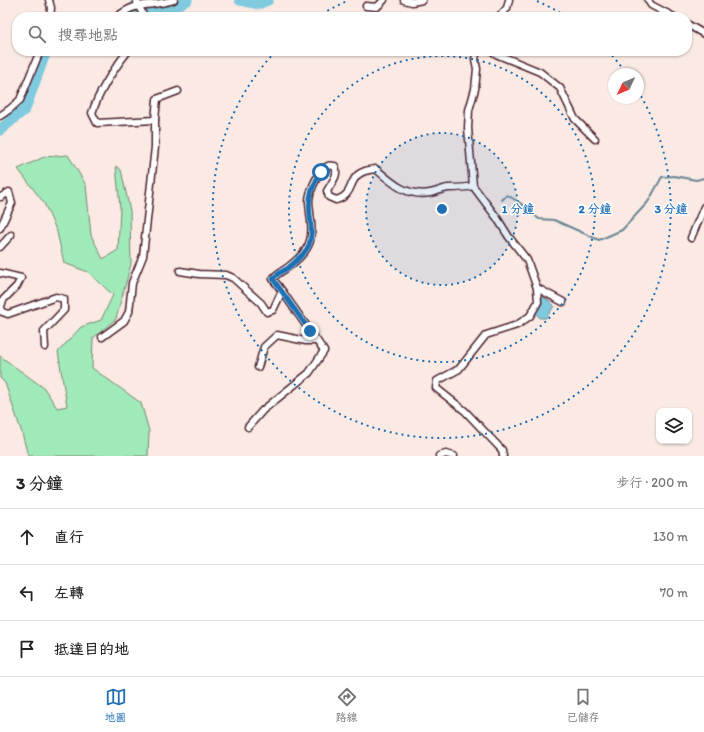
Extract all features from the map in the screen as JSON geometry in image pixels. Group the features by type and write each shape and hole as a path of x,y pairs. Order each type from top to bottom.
{"street":[{"path":"49,0 51,12"},
{"path":"122,12 130,5 174,0"},
{"path":"366,6 377,7 384,0"},
{"path":"404,0 412,2 422,0"},
{"path":"503,12 507,8 509,0"},
{"path":"648,0 650,5 664,12"},
{"path":"138,5 142,12"},
{"path":"692,27 704,34"},
{"path":"0,116 20,100 38,56"},
{"path":"124,56 112,71 96,102 92,112 97,123 155,120"},
{"path":"476,56 477,70 475,89 469,110 468,128 473,186 497,218 509,238 527,260 537,288 538,302 530,316 517,325 486,335 459,369 437,381 436,388 465,411 502,450 503,456"},
{"path":"501,56 540,72 560,88 575,119 595,139"},
{"path":"102,337 124,320 129,312 132,283 143,256 155,147 157,99 178,91"},
{"path":"248,427 263,410 309,373 324,352 273,279 277,274 288,268 301,256 309,245 311,236 309,199 315,181 321,172 328,166 334,166 337,171 327,191 329,197 336,200 342,198 349,192 353,180 360,172 366,170 376,169 400,187 414,194 430,193 447,188 473,186"},
{"path":"0,198 9,192 12,203 0,228"},
{"path":"691,238 704,207"},
{"path":"0,247 11,235"},
{"path":"180,270 199,274 226,275 233,278 261,303 267,312 273,310 282,291"},
{"path":"0,273 21,278 3,300 0,311 8,314 56,297 64,299 64,310 44,331 45,347"},
{"path":"537,288 563,302"},
{"path":"258,367 264,347 276,335 306,341 317,341"},
{"path":"439,456 446,454 454,456"}],"green space":[{"path":"68,155 86,185 91,235 103,259 118,250 120,208 116,166 121,170 130,211 131,264 116,319 93,338 92,368 141,403 149,431 148,456 28,456 5,383 0,378 0,356 44,388 57,408 67,406 58,352 81,327 101,320 113,295 88,272 64,263 57,232 44,203 18,169 44,157"}],"water":[{"path":"541,296 551,302 554,306 546,318 540,318 535,312"}],"waterway":[{"path":"130,12 134,7 166,11 187,0"},
{"path":"240,0 258,4 268,0"},
{"path":"0,130 25,109 44,56"},
{"path":"502,200 507,195 519,202 539,219 554,220 599,240 622,230 648,202 662,177 674,176 696,180 704,178"}],"route":[{"path":"310,331 273,279 277,274 288,268 301,256 309,245 311,236 309,199 315,181 321,172"}]}
